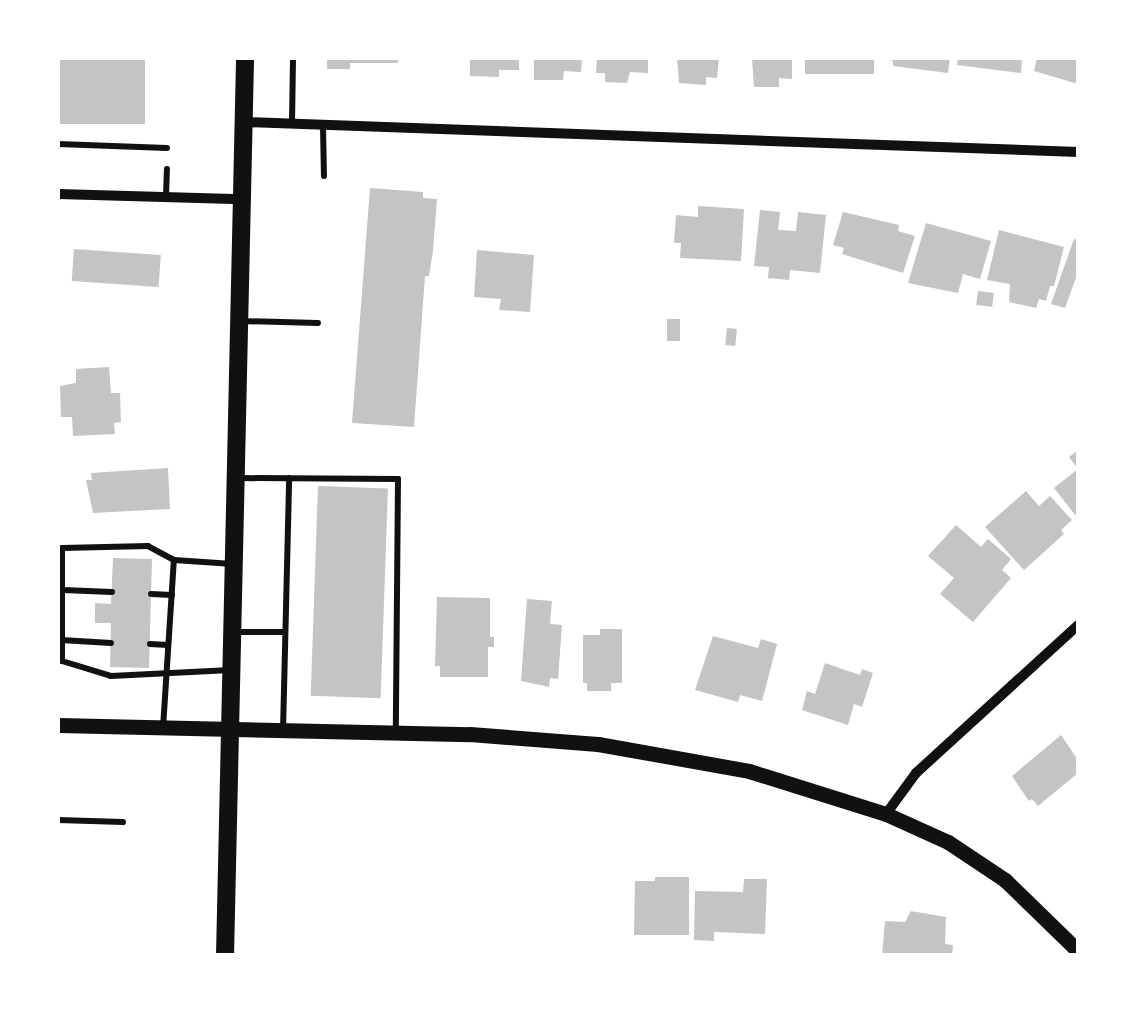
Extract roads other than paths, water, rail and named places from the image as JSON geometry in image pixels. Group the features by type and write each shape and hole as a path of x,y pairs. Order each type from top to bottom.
{"main road":[{"path":"226,956 245,58"}],"street":[{"path":"244,122 1078,152"},
{"path":"58,194 242,199"},
{"path":"886,814 916,773 1078,625"},
{"path":"58,726 396,733 598,744 749,771 886,814 948,842 1005,880 1078,951"}],"lane":[{"path":"292,124 294,58"},
{"path":"323,125 324,176"},
{"path":"58,144 168,148"},
{"path":"166,169 166,197"},
{"path":"240,321 318,323"},
{"path":"236,478 398,479 396,733"},
{"path":"283,732 288,478"},
{"path":"232,670 112,676 62,661 62,548 148,546 174,560 234,564"},
{"path":"163,729 174,560"},
{"path":"63,590 112,592"},
{"path":"151,594 172,596"},
{"path":"233,632 285,632"},
{"path":"61,640 111,642"},
{"path":"150,644 169,645"},
{"path":"58,820 123,822"}]}
